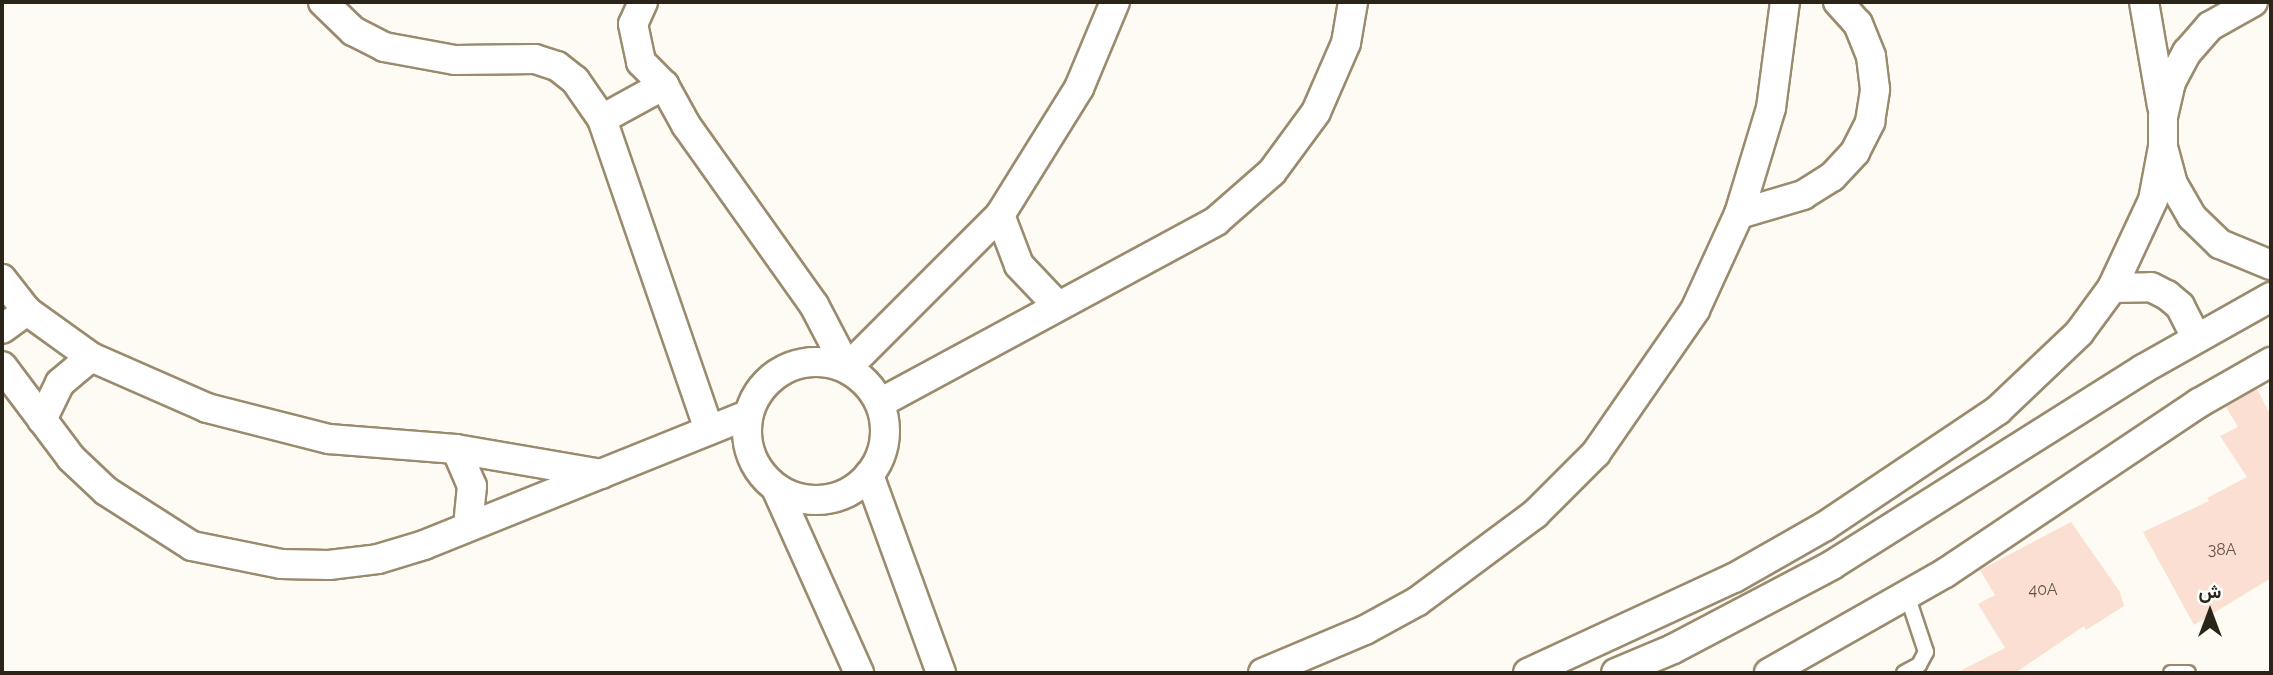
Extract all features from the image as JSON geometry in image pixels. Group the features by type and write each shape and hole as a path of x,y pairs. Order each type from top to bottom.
{"street":[{"path":"323,2 353,32 384,47 418,57 535,59 557,66 575,80 602,119 709,430"},
{"path":"643,2 633,24 641,62 664,85 686,125 814,305 847,368 872,389 880,403 885,439 869,475 854,489 825,499 795,497 776,488 764,477 748,448 748,415 756,396 786,368 806,362 847,368"},
{"path":"847,368 1000,215 1079,88 1115,2"},
{"path":"880,403 1056,303 1141,265 1216,221 1272,172 1316,112 1346,43 1353,2"},
{"path":"1263,673 1365,630 1418,601 1535,514 1596,453 1695,310 1739,214 1771,108 1785,2"},
{"path":"1739,214 1803,195 1832,177 1855,152 1870,122 1875,89 1871,56 1858,24 1838,2"},
{"path":"1528,673 1734,578 1913,470 2040,374 2112,288 2153,200 2163,147 2163,116 2144,2"},
{"path":"2163,116 2171,82 2187,52 2210,26 2253,2"},
{"path":"602,119 664,85"},
{"path":"2163,147 2173,184 2192,217 2221,244 2271,265"},
{"path":"1000,215 1020,265 1056,303"},
{"path":"2,279 27,311 91,357 160,389 268,426 355,442 456,449 602,474"},
{"path":"2112,288 2151,287 2167,295 2180,306 2196,338"},
{"path":"1616,673 1673,649 1832,565 2196,338 2271,297"},
{"path":"2,328 27,311"},
{"path":"42,420 60,383 91,357"},
{"path":"1783,670 1907,595 2199,403 2271,362"},
{"path":"2,366 71,458 106,491 192,546 281,564 330,565 377,559 602,474 748,415"},
{"path":"456,449 472,486 468,526"},
{"path":"869,475 941,673"},
{"path":"776,488 859,673"}],"lane":[{"path":"1904,673 1919,665 1926,652 1907,595"},
{"path":"2171,673 2188,673"}],"building":[{"path":"2257,389 2271,416 2271,578 2194,625 2143,532 2209,501 2207,498 2247,477 2220,436 2238,427 2226,407"},
{"path":"2071,522 2120,592 2124,606 2086,630 2084,626 2015,673 1956,673 2005,648 1978,604 1995,595 1980,570"}]}
